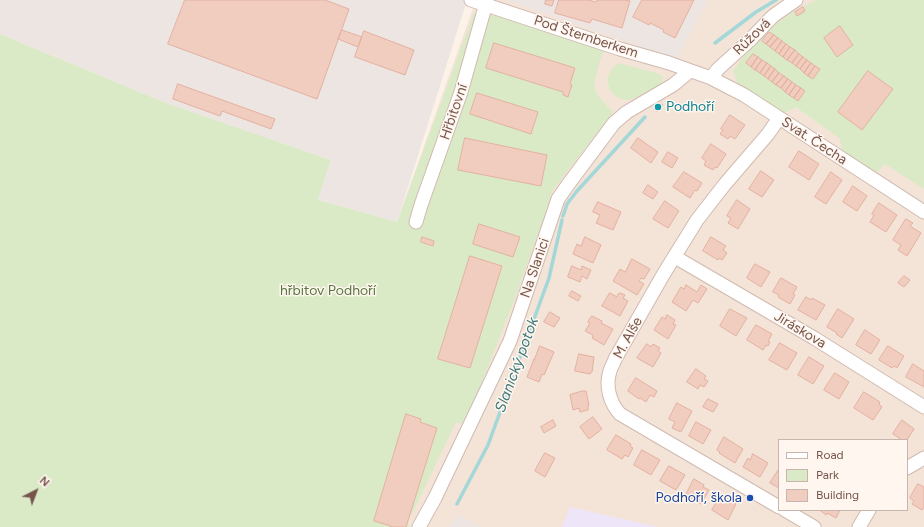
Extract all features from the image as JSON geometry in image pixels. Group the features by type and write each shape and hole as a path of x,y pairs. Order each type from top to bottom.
{"street":[{"name":"Pod Šternberkem","path":"472,0 486,2 620,49 701,74"},
{"name":"Růžová","path":"701,74 718,68 749,41 773,16 796,0"},
{"name":"Hřbitovní","path":"416,222 463,86 486,2"},
{"name":"Svat. Čecha","path":"701,74 744,95 924,212"},
{"name":"Na Slanici","path":"419,527 435,498 510,341 558,199 614,123 627,112 673,85 701,74"},
{"name":"M. Alše","path":"778,506 620,414 614,408 609,395 608,384 609,372 663,275 698,220 711,201 768,134 779,118"},
{"name":"Jiráskova","path":"675,257 814,338 924,407"},
{"path":"908,467 924,458"},
{"path":"787,511 814,527"},
{"path":"859,527 868,511"}],"shaded area":[{"path":"0,0 467,0 397,222 318,200 331,160 166,103 0,34"},
{"path":"476,0 924,0 924,527 349,527 397,222"},
{"path":"506,0 708,0 677,59"},
{"path":"570,507 658,527 562,527"},
{"path":"458,514 481,527 449,527"}],"green space":[{"path":"816,0 924,0 924,189 885,164 875,174 842,151 840,139 796,107 784,113 738,85 733,71 760,35 793,12"},
{"name":"hřbitov Podhoří","path":"474,13 498,16 603,51 596,76 595,89 600,98 613,112 552,191 514,301 465,425 456,422 408,522 409,527 0,527 0,34 166,103 331,160 318,200 397,222"},
{"path":"619,63 660,74 663,77 662,85 638,97 628,100 615,96 610,90 607,80 611,69"}],"building":[{"path":"185,0 325,0 349,9 317,99 168,44"},
{"path":"546,0 554,0 552,6 545,4"},
{"path":"559,0 588,0 596,2 597,0 630,1 622,28 592,19 590,23 555,13"},
{"path":"642,0 694,0 675,38 663,32 664,30 650,23 649,25 633,17"},
{"path":"803,7 805,11 797,16 795,12"},
{"path":"840,26 853,45 837,57 824,38"},
{"path":"342,30 362,37 358,47 338,39"},
{"path":"364,31 414,50 405,75 355,57"},
{"path":"769,32 774,35 766,44 762,41"},
{"path":"774,35 778,38 770,47 766,44"},
{"path":"778,38 782,41 775,51 770,47"},
{"path":"782,41 786,44 779,54 775,51"},
{"path":"494,43 575,68 568,97 563,95 563,92 486,68"},
{"path":"786,44 790,47 783,57 779,54"},
{"path":"790,47 795,50 787,60 783,57"},
{"path":"795,50 799,54 792,63 787,60"},
{"path":"753,54 758,57 751,67 746,63"},
{"path":"799,54 803,57 796,66 792,63"},
{"path":"758,57 762,60 755,70 751,67"},
{"path":"803,57 807,60 800,69 796,66"},
{"path":"762,60 767,63 760,73 755,70"},
{"path":"807,60 811,63 804,73 800,69"},
{"path":"767,63 771,66 764,76 760,73"},
{"path":"811,63 815,66 808,76 804,73"},
{"path":"771,66 775,69 768,79 764,76"},
{"path":"815,66 820,69 813,79 808,76"},
{"path":"775,69 779,73 772,82 768,79"},
{"path":"868,71 893,89 862,130 838,112"},
{"path":"779,73 784,76 776,85 772,82"},
{"path":"784,76 788,79 781,88 776,85"},
{"path":"788,79 792,82 785,92 781,88"},
{"path":"792,82 796,85 789,95 785,92"},
{"path":"178,84 275,119 271,129 222,111 220,116 173,99"},
{"path":"796,85 801,88 794,98 789,95"},
{"path":"801,88 805,91 798,101 794,98"},
{"path":"477,93 538,112 531,134 470,114"},
{"name":"Podhoří","path":"660,103 663,105 657,112 654,109"},
{"path":"730,115 745,125 735,139 730,136 728,139 720,134 723,130 721,129"},
{"path":"465,138 547,155 541,186 458,170"},
{"path":"638,138 658,152 651,163 631,148"},
{"path":"711,144 726,154 717,168 715,167 713,170 704,165 706,161 702,158"},
{"path":"799,151 819,164 809,180 789,167"},
{"path":"668,152 678,158 672,168 662,162"},
{"path":"761,171 774,180 762,197 749,189"},
{"path":"684,172 702,183 690,198 673,187"},
{"path":"831,172 842,180 826,204 815,197"},
{"path":"648,185 658,192 653,199 643,193"},
{"path":"853,186 867,196 857,211 843,202"},
{"path":"737,200 750,209 738,229 728,223 731,218 727,216"},
{"path":"665,201 679,211 668,228 653,219"},
{"path":"598,202 621,212 613,230 596,223 600,215 593,212"},
{"path":"879,203 897,215 886,232 870,222 874,215 872,214"},
{"path":"906,219 913,223 910,226 921,233 907,256 898,250 901,245 893,240"},
{"path":"479,224 520,237 513,257 473,244"},
{"path":"422,237 434,241 433,246 421,242"},
{"path":"585,237 601,245 593,263 573,254 577,244 581,246"},
{"path":"711,237 726,246 723,250 727,253 722,260 719,258 718,260 703,251"},
{"path":"470,256 502,266 470,368 438,359"},
{"path":"632,259 650,269 644,279 641,278 639,281 644,284 637,295 613,281 620,269 625,272"},
{"path":"755,264 770,272 761,287 747,278"},
{"path":"572,266 581,270 582,266 591,270 587,279 582,276 580,282 568,277"},
{"path":"904,276 910,280 904,287 898,283"},
{"path":"781,278 797,287 790,304 778,297 779,295 773,292"},
{"path":"686,285 697,292 701,285 707,289 698,303 693,300 686,311 672,302 681,287 684,289"},
{"path":"572,291 581,296 578,301 569,296"},
{"path":"610,293 617,297 620,293 625,295 623,298 628,301 620,316 602,306"},
{"path":"806,297 811,300 812,298 825,305 816,320 798,310"},
{"path":"730,309 747,318 736,336 720,326"},
{"path":"838,309 854,319 842,338 827,327"},
{"path":"550,312 560,318 554,327 544,322"},
{"path":"667,315 675,320 673,324 676,325 668,339 654,330 662,317 665,319"},
{"path":"592,316 602,321 601,323 613,329 604,345 592,338 593,335 585,331"},
{"path":"756,325 772,334 768,341 770,342 768,346 766,345 763,350 747,340"},
{"path":"865,330 880,340 871,354 856,345"},
{"path":"780,343 797,353 787,370 769,360"},
{"path":"647,344 651,347 653,344 660,348 658,351 661,353 653,367 637,358"},
{"path":"540,346 554,352 544,375 542,374 539,382 527,377"},
{"path":"888,346 904,356 897,368 894,366 892,368 879,360"},
{"path":"579,354 594,357 592,372 590,374 575,371"},
{"path":"809,357 824,366 813,384 798,375"},
{"path":"913,364 924,371 924,387 906,377"},
{"path":"696,369 706,376 704,379 708,381 704,387 700,385 698,389 687,382"},
{"path":"835,373 849,382 839,399 824,390"},
{"path":"636,378 657,391 654,397 650,395 646,402 628,391"},
{"path":"586,391 589,405 588,410 580,412 579,408 573,410 570,395"},
{"path":"864,392 880,402 879,404 882,407 873,420 854,408"},
{"path":"708,399 718,404 713,412 703,407"},
{"path":"677,403 692,411 681,432 672,428 675,422 669,419"},
{"path":"406,414 421,419 420,422 437,428 406,527 390,527 391,526 374,521"},
{"path":"593,417 602,429 589,439 580,427"},
{"path":"553,420 556,426 544,433 541,427"},
{"path":"902,420 914,429 908,439 900,439 893,434"},
{"path":"696,422 711,430 703,444 689,436"},
{"path":"616,435 631,444 630,446 633,448 628,457 625,455 622,459 607,450"},
{"path":"724,437 743,449 735,463 719,453 720,452 717,450"},
{"path":"642,450 660,460 651,475 634,465"},
{"path":"545,453 555,458 545,477 535,471"},
{"path":"753,454 768,463 760,477 743,467 748,458 750,460"},
{"path":"669,466 685,475 676,490 660,481"},
{"path":"778,471 778,487 770,483"},
{"path":"694,479 709,490 701,504 686,495"},
{"path":"918,484 924,487 924,507 922,510 912,504 914,501 910,498"},
{"path":"721,495 736,504 728,520 712,510"},
{"path":"821,511 840,511 836,518 827,513 826,515"}],"waterway":[{"name":"Slanický potok","path":"715,43 756,12 776,0"},
{"name":"Slanický potok","path":"563,216 567,204 577,191 645,117"},
{"name":"Slanický potok","path":"457,504 488,445 549,278 562,220"}],"place":[{"name":"Podhoří","path":"658,107"},
{"name":"Podhoří, škola","path":"750,498"}]}
